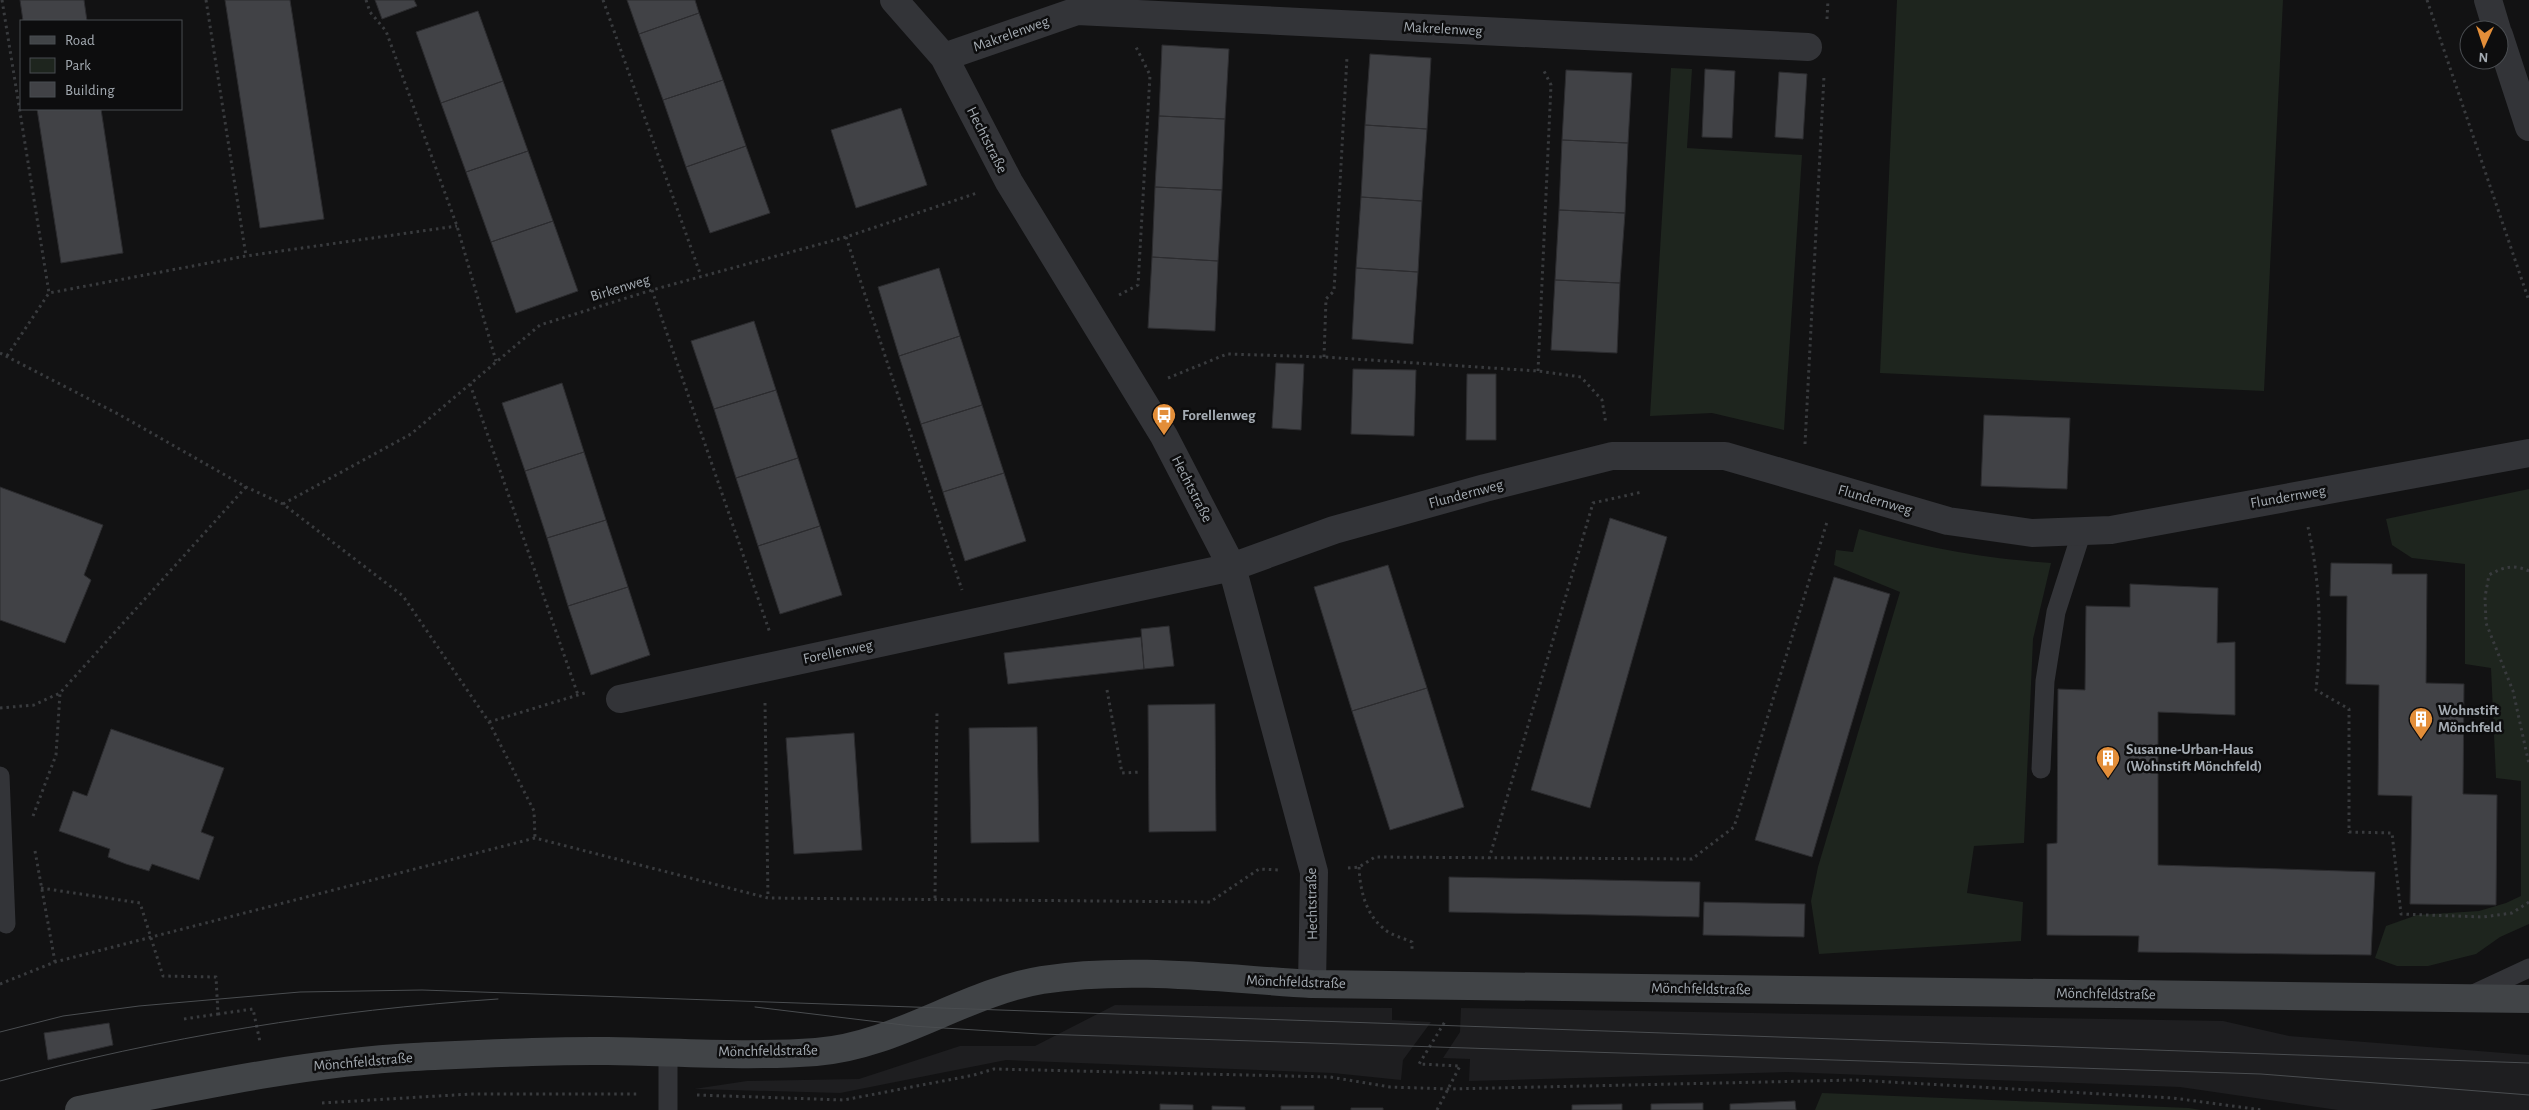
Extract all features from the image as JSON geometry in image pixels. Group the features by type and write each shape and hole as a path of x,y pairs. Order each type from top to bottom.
{"main road":[{"name":"Mönchfeldstraße","path":"79,1110 229,1080 324,1065 411,1057 605,1051 818,1052 865,1041 912,1026 992,993 1042,980 1112,975 1312,984 2529,999"}],"street":[{"name":"Hechtstraße","path":"894,0 944,57 1009,182 1164,436 1232,567 1314,872 1312,984"},
{"path":"2488,0 2495,20"},
{"name":"Makrelenweg","path":"944,57 1077,5 1118,13 1349,24 1817,37"},
{"path":"2509,66 2529,127"},
{"name":"Flundernweg","path":"1232,567 1344,528 1485,488 1612,456 1725,456 1948,521 2032,532 2111,530 2529,453"},
{"name":"Forellenweg","path":"620,699 1232,567"}],"lane":[{"path":"2041,769 2045,681 2056,612 2082,531"},
{"path":"0,776 6,924"},
{"path":"2464,999 2529,968"},
{"path":"668,1052 668,1102"}],"path":[{"path":"2,0 49,293 7,356"},
{"path":"206,0 246,256"},
{"path":"366,0 370,12 386,31 457,226 496,361"},
{"path":"603,0 701,276"},
{"path":"1817,37 1828,0"},
{"path":"2427,0 2529,301"},
{"path":"1088,312 1138,285 1150,75 1118,13"},
{"path":"1324,357 1326,299 1334,291 1349,24"},
{"path":"1538,371 1551,85 1540,64"},
{"path":"1804,479 1825,67"},
{"name":"Birkenweg","path":"283,504 412,434 540,325 652,290 846,237 1009,182"},
{"path":"49,293 246,256 457,226"},
{"path":"846,237 972,622"},
{"path":"652,290 772,666 768,898"},
{"path":"0,353 120,415 246,487 283,504 403,596 490,722 534,812 535,838"},
{"path":"1137,390 1227,354 1324,357 1538,371 1581,377 1602,400 1612,456"},
{"path":"470,384 578,695"},
{"path":"0,708 34,706 60,694 246,487"},
{"path":"0,984 55,962 535,838 768,898 935,898 1210,902 1259,869 1314,872 1359,867 1375,858 1692,859 1734,826 1837,489"},
{"path":"1489,859 1592,503 1649,490"},
{"path":"2300,495 2315,560 2320,650 2316,690 2349,709 2349,832 2392,833 2401,914 2483,917 2512,913 2529,902"},
{"path":"2529,571 2516,566 2500,569 2489,575 2485,597 2486,623 2513,691 2529,764"},
{"path":"490,722 614,684 620,699"},
{"path":"1107,690 1122,773 1140,772"},
{"path":"30,823 56,754 60,694"},
{"path":"935,898 937,711"},
{"path":"33,842 55,962"},
{"path":"1359,867 1360,885 1366,905 1384,929 1412,942 1414,985"},
{"path":"41,888 140,903 152,936 163,976 216,977 218,1014"},
{"path":"184,1019 253,1009 260,1047"},
{"path":"1437,1110 1460,1066 1419,1064 1447,1019"},
{"path":"313,1103 471,1094 668,1102 844,1100 994,1069 1330,1077 1390,1087 1448,1089 1855,1080 2173,1098 2262,1110"}],"shaded area":[{"path":"1115,1005 1392,1008 1392,1020 1431,1022 1403,1060 1401,1080 1333,1073 1006,1060 840,1093 694,1089 747,1081 859,1079 960,1046 1035,1046"},
{"path":"1461,1008 2223,1021 2289,1036 2529,1055 2529,1110 2338,1110 2180,1087 1787,1072 1469,1081 1470,1059 1443,1058 1460,1032"}],"green space":[{"path":"1897,0 2283,0 2264,391 1880,373"},
{"path":"1671,68 1692,69 1687,148 1802,155 1784,430 1712,413 1650,416"},
{"path":"2529,489 2529,924 2500,937 2476,954 2428,966 2397,966 2375,958 2386,926 2417,915 2479,911 2506,903 2521,896 2521,781 2496,778 2491,668 2465,664 2465,564 2412,558 2392,545 2386,519"},
{"path":"1859,529 1907,542 1954,551 2051,563 2033,639 2024,843 1974,846 1967,893 2023,902 2021,941 1819,954 1811,901 1818,867 1900,592 1834,565 1836,550 1853,552"},
{"path":"1822,1093 2189,1108 2201,1110 1815,1110"}],"building":[{"path":"20,0 84,0 87,20 23,20"},
{"path":"225,0 290,0 324,219 260,228"},
{"path":"375,0 414,0 417,6 382,19"},
{"path":"627,0 695,0 699,13 639,34"},
{"path":"478,11 503,81 441,103 416,32"},
{"path":"699,13 723,80 663,100 639,34"},
{"path":"1162,45 1229,49 1225,119 1159,116"},
{"path":"1370,54 1431,58 1427,129 1365,125"},
{"path":"1705,69 1735,71 1732,138 1702,137"},
{"path":"1566,70 1632,73 1628,143 1562,140"},
{"path":"1779,72 1807,74 1803,139 1775,137"},
{"path":"723,80 746,146 686,167 663,100"},
{"path":"503,81 528,151 466,172 441,103"},
{"path":"901,108 927,185 856,208 831,130"},
{"path":"37,110 101,110 123,253 61,263"},
{"path":"1159,116 1225,119 1222,190 1155,187"},
{"path":"1365,125 1427,129 1422,201 1361,197"},
{"path":"1562,140 1628,143 1625,213 1559,210"},
{"path":"746,146 770,213 710,233 686,167"},
{"path":"528,151 553,221 491,242 466,172"},
{"path":"1155,187 1222,190 1218,261 1152,257"},
{"path":"1361,197 1422,201 1418,272 1356,268"},
{"path":"1559,210 1625,213 1620,283 1555,280"},
{"path":"553,221 578,291 516,313 491,242"},
{"path":"1152,257 1218,261 1215,331 1148,328"},
{"path":"939,268 960,336 899,356 878,287"},
{"path":"1356,268 1418,272 1413,344 1352,339"},
{"path":"1555,280 1620,283 1617,353 1551,350"},
{"path":"754,321 776,390 714,409 691,341"},
{"path":"960,336 982,405 921,424 899,356"},
{"path":"1276,363 1304,364 1301,430 1272,428"},
{"path":"1353,369 1416,370 1414,436 1351,434"},
{"path":"1467,374 1496,374 1496,440 1466,440"},
{"path":"562,383 584,452 525,471 502,403"},
{"path":"776,390 798,458 736,478 714,409"},
{"path":"982,405 1004,473 943,492 921,424"},
{"path":"1984,415 2070,418 2067,489 1981,486"},
{"path":"584,452 606,520 547,538 525,471"},
{"path":"798,458 820,526 758,546 736,478"},
{"path":"1004,473 1026,541 965,561 943,492"},
{"path":"0,487 103,525 84,575 91,580 65,643 0,620"},
{"path":"1610,518 1667,537 1590,808 1531,790"},
{"path":"606,520 628,587 568,606 547,538"},
{"path":"820,526 842,595 780,614 758,546"},
{"name":"Wohnstift Mönchfeld","path":"2331,563 2392,564 2392,574 2427,574 2426,683 2464,684 2463,794 2497,795 2496,905 2410,904 2412,796 2378,795 2379,685 2346,684 2347,596 2330,596"},
{"path":"1388,565 1427,688 1352,711 1314,587"},
{"path":"1834,577 1890,594 1812,857 1755,840"},
{"name":"Susanne-Urban-Haus (Wohnstift Mönchfeld)","path":"2130,584 2218,588 2217,643 2235,642 2235,715 2158,712 2158,865 2375,872 2371,955 2138,952 2139,936 2047,935 2047,844 2057,843 2058,689 2085,690 2086,606 2130,607"},
{"path":"628,587 650,655 591,675 568,606"},
{"path":"1169,626 1174,666 1144,669 1141,629"},
{"path":"1141,637 1144,669 1008,684 1004,653"},
{"path":"1427,688 1464,807 1390,830 1352,711"},
{"path":"1215,704 1216,831 1149,832 1148,705"},
{"path":"1037,727 1039,842 971,843 969,728"},
{"path":"111,729 224,768 201,832 214,837 199,880 152,864 149,871 126,864 108,857 110,849 59,831 73,791 87,796"},
{"path":"854,733 862,850 794,854 786,738"},
{"path":"1449,877 1700,882 1699,917 1449,912"},
{"path":"1704,902 1805,904 1804,937 1703,935"},
{"path":"109,1023 113,1045 48,1060 44,1033"},
{"path":"1795,1101 1796,1110 1730,1110 1730,1104"},
{"path":"1703,1103 1703,1110 1651,1110 1651,1104"},
{"path":"1160,1104 1193,1105 1193,1110 1160,1110"},
{"path":"1622,1104 1622,1110 1572,1110 1572,1105"},
{"path":"1212,1106 1245,1107 1245,1110 1212,1110"},
{"path":"1281,1106 1314,1106 1314,1110 1281,1110"},
{"path":"1351,1108 1383,1108 1383,1110 1351,1110"}],"tram line":[{"path":"0,1032 63,1016 139,1006 300,992 422,990 2529,1063"},
{"path":"0,1081 123,1051 247,1028 372,1010 498,999"},
{"path":"755,1007 912,1026 1040,1034 2261,1074 2529,1095"}],"place":[{"name":"Forellenweg","path":"1164,436"},
{"name":"Wohnstift Mönchfeld","path":"2421,740"},
{"name":"Susanne-Urban-Haus (Wohnstift Mönchfeld)","path":"2108,779"}]}
